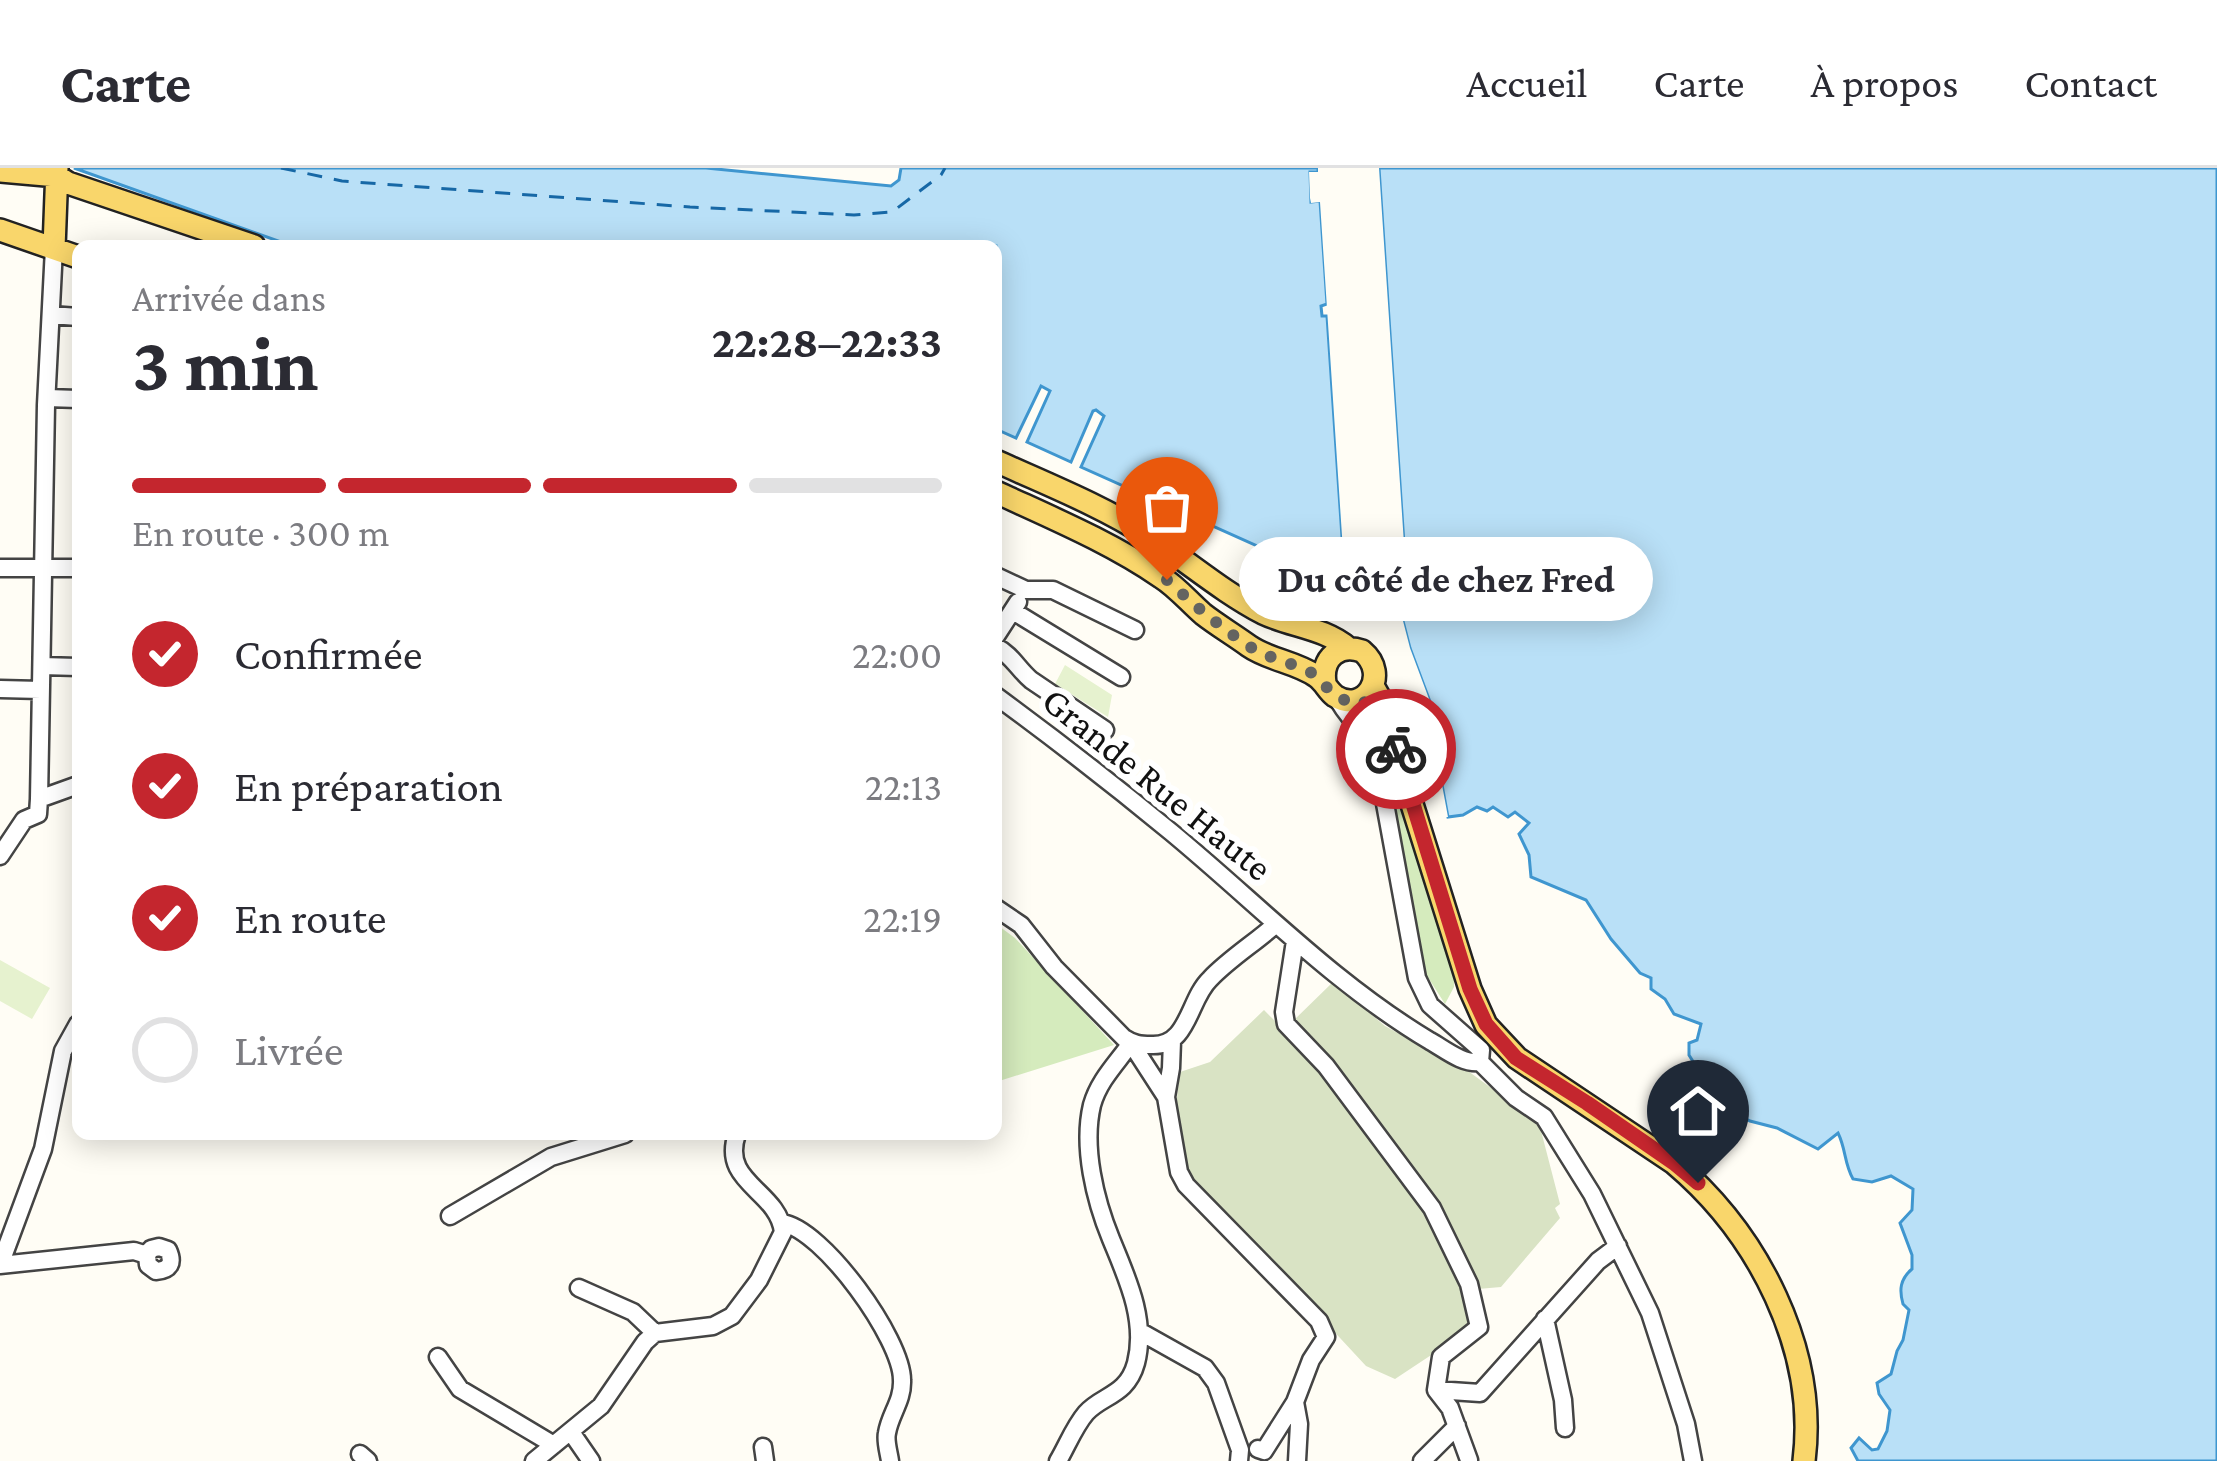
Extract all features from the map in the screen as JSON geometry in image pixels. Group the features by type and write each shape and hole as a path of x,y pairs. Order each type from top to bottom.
{"main road":[{"path":"0,171 57,172 68,183 236,240"},
{"path":"54,248 57,172"},
{"path":"0,230 72,254"},
{"path":"1002,464 1124,521 1261,612 1362,651 1373,662 1376,677 1349,697"},
{"path":"1002,495 1112,546 1167,580 1248,646 1306,670 1390,716 1470,989 1486,1024 1516,1058 1698,1183 1743,1240 1772,1287 1790,1335 1806,1424 1804,1461"},
{"path":"1348,648 1338,651 1324,672 1349,697"}],"street":[{"path":"0,854 34,811 54,248"},
{"path":"51,315 72,317"},
{"path":"46,398 72,399"},
{"path":"0,568 72,568"},
{"path":"1002,579 1026,590 1053,590 1135,630"},
{"path":"1002,627 1026,590"},
{"path":"1013,610 1121,677"},
{"path":"1002,650 1031,680 1105,730"},
{"path":"42,666 72,667"},
{"path":"0,689 41,690"},
{"path":"1349,697 1375,749 1408,938 1423,993 1480,1050 1480,1062 1544,1118 1575,1164 1651,1313 1694,1461"},
{"name":"Grande Rue Haute","path":"1002,701 1129,797 1337,977 1389,1016 1463,1060 1480,1062"},
{"path":"0,818 34,811 72,789"},
{"path":"1002,912 1021,925 1054,967 1131,1043 1166,1097"},
{"path":"1131,1043 1158,1046 1172,1041 1206,982 1276,924"},
{"path":"1294,941 1286,1024 1326,1066 1432,1208 1469,1284 1479,1327 1441,1357 1436,1390 1450,1408 1469,1460"},
{"path":"72,1036 64,1051 39,1162 0,1265 134,1250 147,1255"},
{"path":"1172,1041 1166,1097 1179,1172 1186,1185 1319,1321 1326,1336 1294,1402 1262,1452"},
{"path":"1058,1461 1088,1410 1127,1382 1136,1364 1139,1331 1126,1272 1095,1192 1089,1137 1093,1102 1114,1062 1131,1043"},
{"path":"450,1216 551,1157 606,1140"},
{"path":"534,1461 601,1406 655,1333 713,1326 745,1302 772,1256 782,1223 734,1164 735,1140"},
{"path":"782,1223 794,1226 826,1254 866,1299 892,1340 903,1375 901,1397 886,1435 890,1461"},
{"path":"1436,1390 1480,1393 1598,1262 1618,1246"},
{"path":"579,1288 633,1312 655,1333"},
{"path":"1545,1319 1565,1428"},
{"path":"1139,1331 1205,1368 1216,1383 1240,1450 1239,1461"},
{"path":"438,1357 460,1389 554,1445"},
{"path":"1294,1402 1299,1424 1297,1461"},
{"path":"1422,1461 1457,1426"},
{"path":"571,1432 591,1461"}],"green space":[{"path":"1065,665 1112,695 1108,717 1055,684"},
{"path":"1387,782 1397,783 1454,971 1454,987 1445,1004 1424,971"},
{"path":"1002,928 1015,938 1114,1045 1002,1080"},
{"path":"0,960 50,988 32,1019 0,1001"},
{"path":"1333,982 1385,1026 1468,1071 1539,1123 1560,1218 1501,1287 1478,1289 1292,1022"},
{"path":"1264,1010 1322,1069 1425,1208 1466,1287 1475,1326 1395,1379 1366,1366 1188,1174 1176,1106 1180,1072 1210,1062"}],"water":[{"path":"74,168 706,168 891,186 899,180 901,168 1318,168 1310,172 1311,202 1320,201 1327,304 1321,306 1322,316 1327,316 1343,552 1293,562 1081,467 1104,416 1096,410 1071,462 1027,442 1050,391 1041,386 1016,438 1002,432 1002,240 275,240"},
{"path":"1379,168 2217,168 2217,1461 1858,1461 1851,1448 1859,1438 1872,1450 1878,1449 1887,1431 1890,1410 1877,1383 1891,1374 1909,1310 1901,1289 1912,1269 1912,1255 1900,1223 1912,1210 1913,1189 1891,1176 1872,1182 1853,1179 1838,1133 1818,1149 1726,1108 1689,1055 1689,1043 1697,1040 1701,1024 1674,1014 1651,989 1651,978 1640,973 1611,939 1586,900 1531,877 1529,855 1519,834 1529,823 1515,812 1508,817 1493,807 1448,817 1432,707 1402,617 1408,604"}],"pier":[{"path":"1324,168 1323,176 1315,178 1316,196 1326,201 1333,305 1328,310 1333,316 1348,556 1343,551 1320,202 1311,203 1310,198 1309,172 1318,172"},
{"path":"1373,168 1379,168 1408,604 1402,617 1432,707 1448,817 1442,817 1426,708 1396,618 1402,603"}],"ferry route":[{"path":"281,168 342,181 854,215 892,212 945,168"}],"way so far":[{"path":"1167,580 1248,646 1306,670 1344,700 1357,699 1370,706 1396,749"}],"place":[{"name":"Du côté de chez Fred","path":"1167,580"}],"route":[{"path":"1396,749 1470,989 1486,1024 1516,1058 1698,1183"}]}
